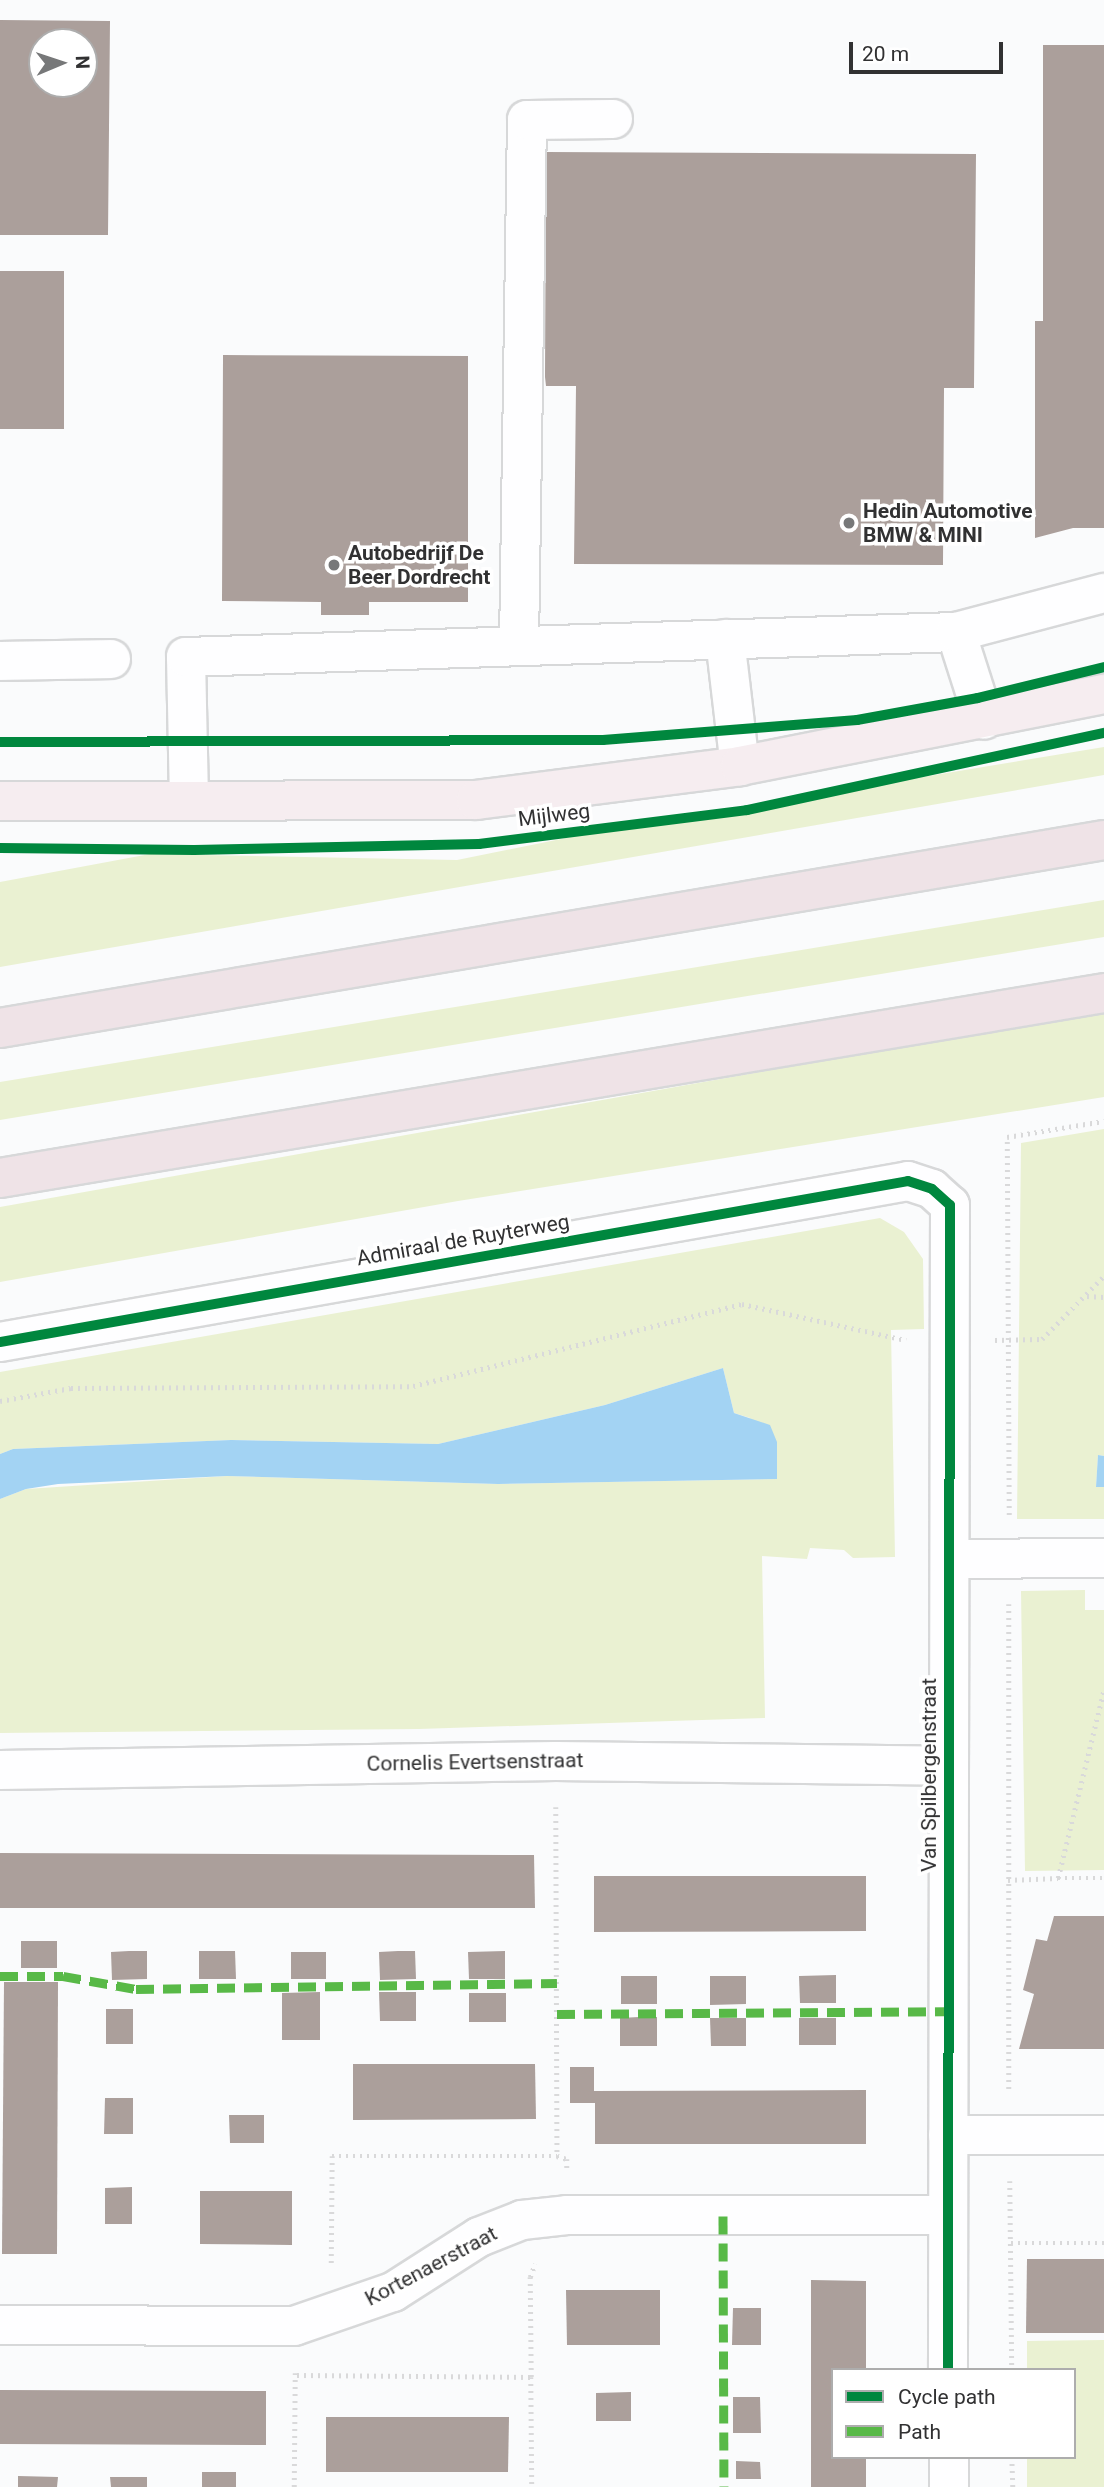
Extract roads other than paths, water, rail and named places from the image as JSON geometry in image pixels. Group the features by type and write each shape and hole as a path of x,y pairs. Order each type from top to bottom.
{"highway":[{"path":"0,1028 1104,840"},
{"path":"0,1178 1104,993"}],"main road":[{"name":"Mijlweg","path":"0,801 476,800 740,766 984,720 1104,694"}],"street":[{"path":"519,646 527,120 613,120"},
{"path":"189,800 186,657 956,632 1104,593"},
{"path":"956,632 984,720"},
{"path":"725,639 740,766"},
{"path":"0,661 111,659"},
{"name":"Admiraal de Ruyterweg","path":"0,1342 908,1181 932,1189"},
{"name":"Van Spilbergenstraat","path":"932,1189 950,1205 948,2368"},
{"path":"950,1559 1104,1558"},
{"name":"Cornelis Evertsenstraat","path":"0,1770 556,1761 949,1766"},
{"path":"948,2135 1104,2135"},
{"name":"Kortenaerstraat","path":"0,2325 294,2326 393,2292 479,2237 522,2220 567,2215 948,2215"},
{"path":"949,2459 949,2487"}],"water":[{"path":"723,1368 734,1413 770,1425 777,1442 777,1479 498,1484 227,1476 58,1484 26,1489 0,1499 0,1454 13,1449 231,1440 438,1444 605,1405"},
{"path":"1098,1455 1104,1456 1104,1487 1096,1487"}],"place":[{"name":"Hedin Automotive BMW & MINI","path":"849,523"},
{"name":"Autobedrijf De Beer Dordrecht","path":"334,565"}]}
